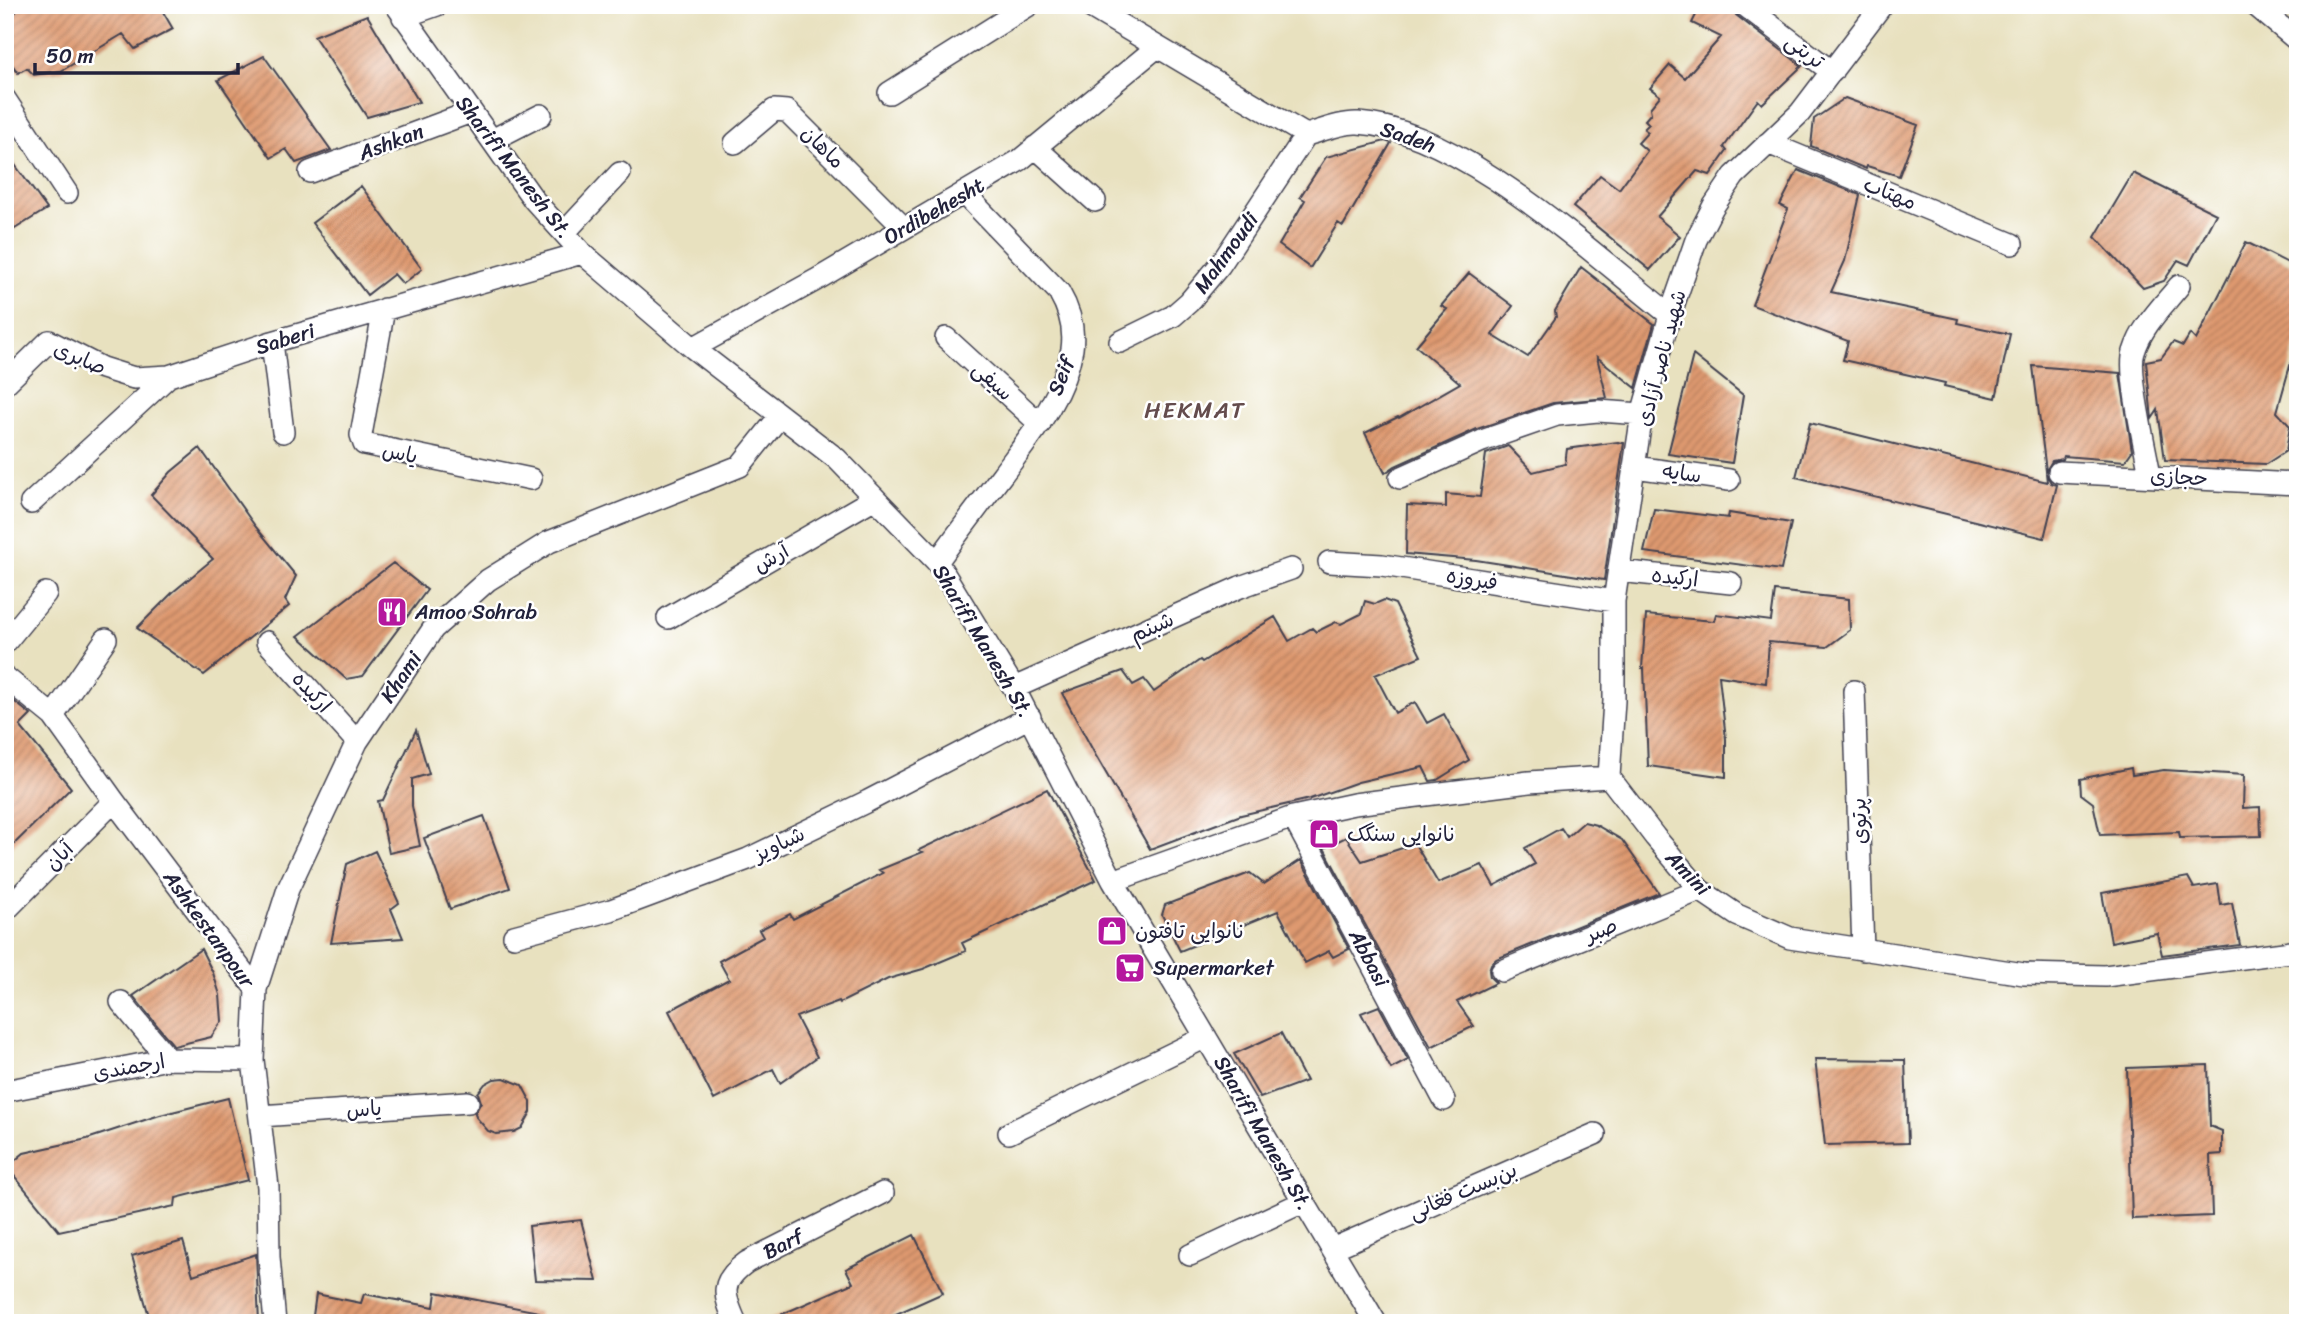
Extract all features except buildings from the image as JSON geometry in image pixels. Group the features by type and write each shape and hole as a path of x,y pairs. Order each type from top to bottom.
{"street":[{"path":"400,11 437,5"},
{"path":"888,93 1029,5"},
{"path":"1087,5 1306,135"},
{"name":"تربتی","path":"1744,5 1832,72"},
{"name":"شهید ناصر آزادی","path":"1609,777 1614,701 1615,601 1642,414 1670,315 1696,240 1713,207 1734,176 1800,113 1882,5"},
{"path":"2255,5 2298,41"},
{"name":"Sharifi Manesh St.","path":"400,11 534,200 582,253 693,348 837,460 937,562 1030,717 1112,881 1376,1323"},
{"name":"Ordibehesht","path":"693,348 1020,160 1156,48"},
{"path":"5,99 68,193"},
{"name":"ماهان","path":"735,143 774,110 787,111 904,228"},
{"name":"Ashkan","path":"310,172 471,112"},
{"path":"492,140 541,116"},
{"name":"Sadeh","path":"1306,135 1355,122 1394,129 1449,151 1524,198 1670,315"},
{"name":"Mahmoudi","path":"1120,342 1173,316 1189,302 1220,265 1306,135"},
{"name":"مهتاب","path":"1768,143 2012,243"},
{"path":"1035,147 1095,201"},
{"path":"564,233 620,173"},
{"name":"Seif","path":"937,562 1040,424 1062,383 1072,348 1072,323 1059,292 965,194"},
{"name":"Saberi","path":"31,503 169,376 272,342 582,253"},
{"path":"2150,475 2134,385 2132,355 2144,328 2179,286"},
{"name":"یاس","path":"384,309 361,435 364,444 531,480"},
{"name":"سیفی","path":"946,338 1040,424"},
{"name":"صابری","path":"5,384 50,341 102,368 134,378 169,376"},
{"path":"272,342 283,432"},
{"path":"1400,478 1482,441 1557,415 1598,411 1642,414"},
{"name":"Khami","path":"256,989 288,889 356,742 433,629 488,580 550,542 740,466 780,416"},
{"name":"سایه","path":"1635,467 1729,480"},
{"name":"حجازی","path":"2059,472 2298,484"},
{"name":"آرش","path":"668,618 875,498"},
{"name":"فیروزه","path":"1329,562 1382,565 1615,601"},
{"name":"شبنم","path":"1014,688 1240,587 1291,569"},
{"name":"ارکیده","path":"1619,571 1731,583"},
{"path":"5,642 46,593"},
{"path":"53,716 106,639"},
{"name":"ارکیده","path":"267,642 356,742"},
{"name":"Ashkestanpour","path":"5,677 53,716 256,989 253,1060 268,1187 269,1257 275,1323"},
{"name":"پرتوی","path":"1854,691 1863,950"},
{"name":"شباویز","path":"514,936 611,910 748,859 868,801 1030,717"},
{"path":"1112,881 1293,817 1354,804 1529,782 1609,777"},
{"name":"Amini","path":"1609,777 1700,890 1737,915 1790,938 2024,974 2105,976 2298,951"},
{"name":"آبان","path":"5,911 114,801"},
{"name":"Abbasi","path":"1293,817 1444,1100"},
{"name":"صبر","path":"1502,971 1700,890"},
{"path":"121,1002 168,1059"},
{"path":"1009,1133 1206,1037"},
{"name":"ارجمندی","path":"5,1091 168,1059 253,1060"},
{"name":"یاس","path":"260,1116 468,1102"},
{"name":"بن‌بست فغانی","path":"1332,1248 1595,1134"},
{"name":"Barf","path":"736,1323 726,1302 726,1291 732,1273 747,1262 883,1193"},
{"path":"1190,1255 1303,1202"}],"place":[{"name":"Amoo Sohrab","path":"392,612"},
{"name":"نانوایی سنگک","path":"1324,834"},
{"name":"نانوایی تافتون","path":"1112,931"},
{"name":"Supermarket","path":"1130,968"}],"district":[{"name":"HEKMAT","path":"1195,410"}]}
